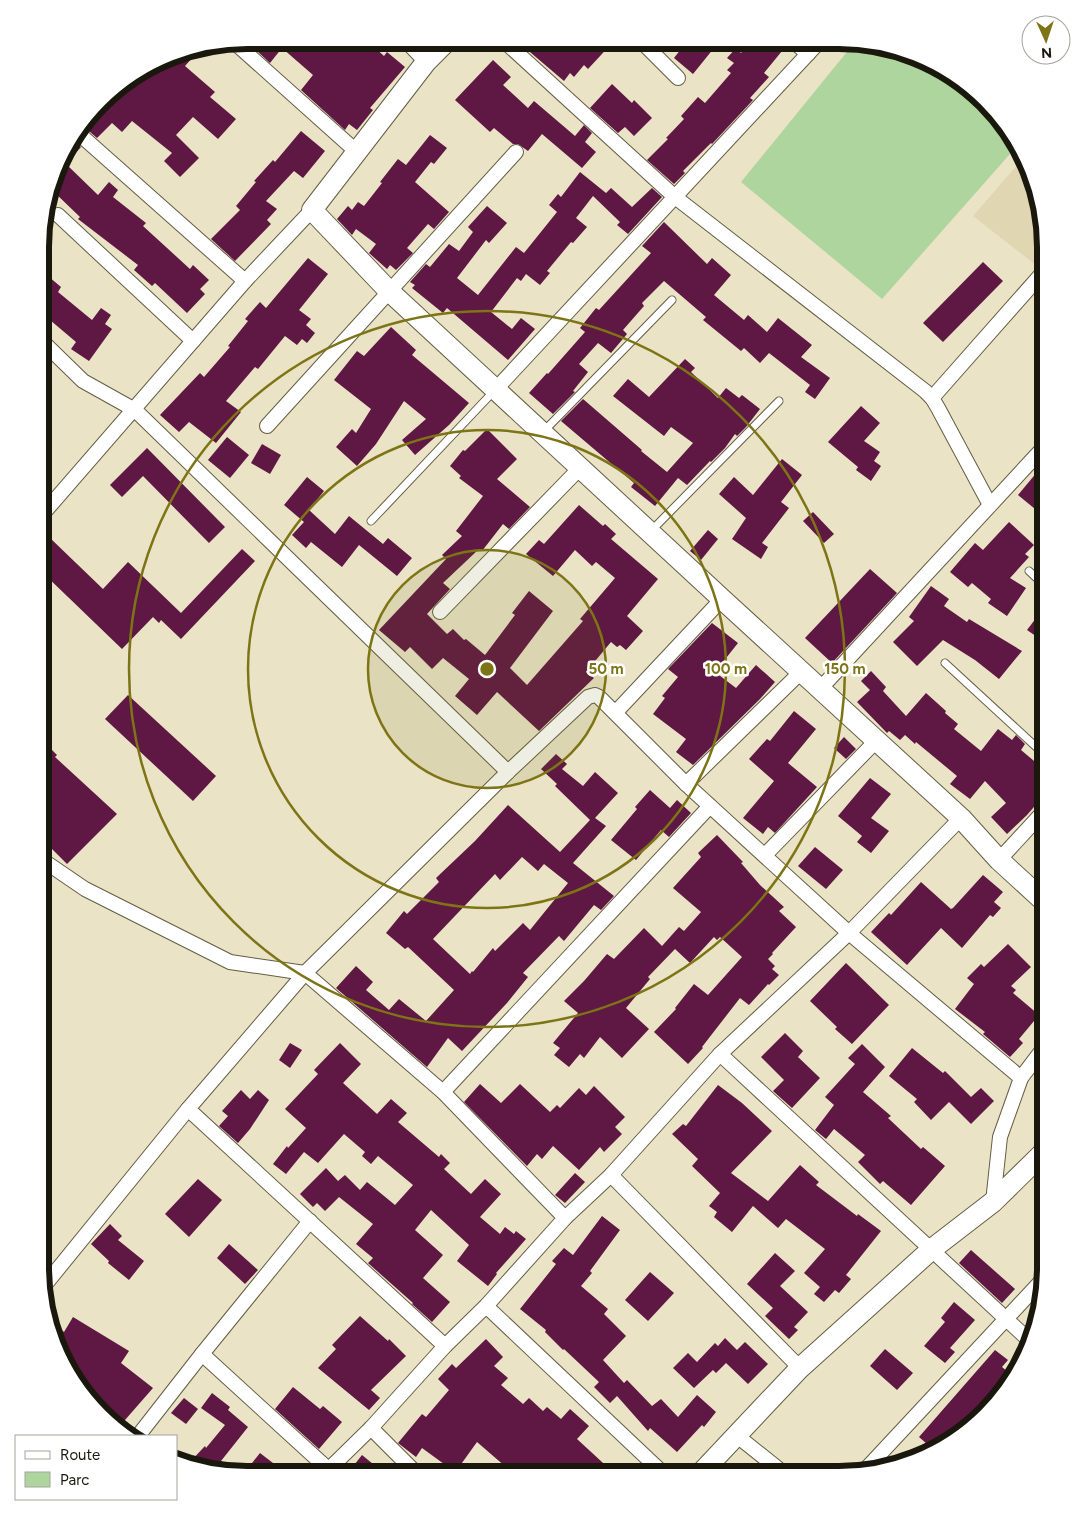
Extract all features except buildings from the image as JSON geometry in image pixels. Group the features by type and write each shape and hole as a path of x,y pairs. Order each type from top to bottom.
{"street":[{"path":"242,49 357,152"},
{"path":"414,49 426,62"},
{"path":"49,507 245,281 312,210 426,62 439,49"},
{"path":"513,49 674,197 925,391 932,398 990,505"},
{"path":"649,49 678,78"},
{"path":"802,49 808,54"},
{"path":"496,389 813,49"},
{"path":"82,137 245,281"},
{"path":"267,426 516,152"},
{"path":"312,210 389,291 961,818 999,860 1037,895"},
{"path":"58,215 193,341"},
{"path":"932,398 1037,279"},
{"path":"49,351 83,381 135,410 508,772"},
{"path":"820,689 1037,455"},
{"path":"440,612 580,468"},
{"path":"616,712 722,599"},
{"path":"686,784 802,672"},
{"path":"49,1280 188,1109 305,973 508,772 588,696 599,696 686,784 849,933 1021,1078"},
{"path":"765,855 877,740"},
{"path":"444,1092 710,806"},
{"path":"331,1466 371,1428 445,1346 486,1306 565,1218 611,1176 720,1054 849,933 961,818"},
{"path":"999,860 1037,819"},
{"path":"49,865 85,889 230,962 305,973 444,1092 565,1218"},
{"path":"720,1054 1025,1336"},
{"path":"993,1202 1000,1137 1021,1078 1037,1057"},
{"path":"188,1109 445,1346"},
{"path":"708,1466 800,1368 932,1249 993,1202 1037,1159"},
{"path":"611,1176 800,1368"},
{"path":"139,1434 310,1221"},
{"path":"871,1464 1037,1286"},
{"path":"486,1306 656,1466"},
{"path":"202,1354 321,1466"},
{"path":"371,1428 409,1466"},
{"path":"736,1436 774,1466"}],"lane":[{"path":"543,433 672,300"},
{"path":"371,520 496,389"},
{"path":"650,532 779,401"},
{"path":"1029,571 1037,579"},
{"path":"945,663 1037,748"}],"shaded area":[{"path":"1019,163 1031,195 1036,221 1037,266 973,216"}],"green space":[{"path":"849,49 891,55 938,75 970,98 988,116 1013,151 882,299 741,182"}]}
